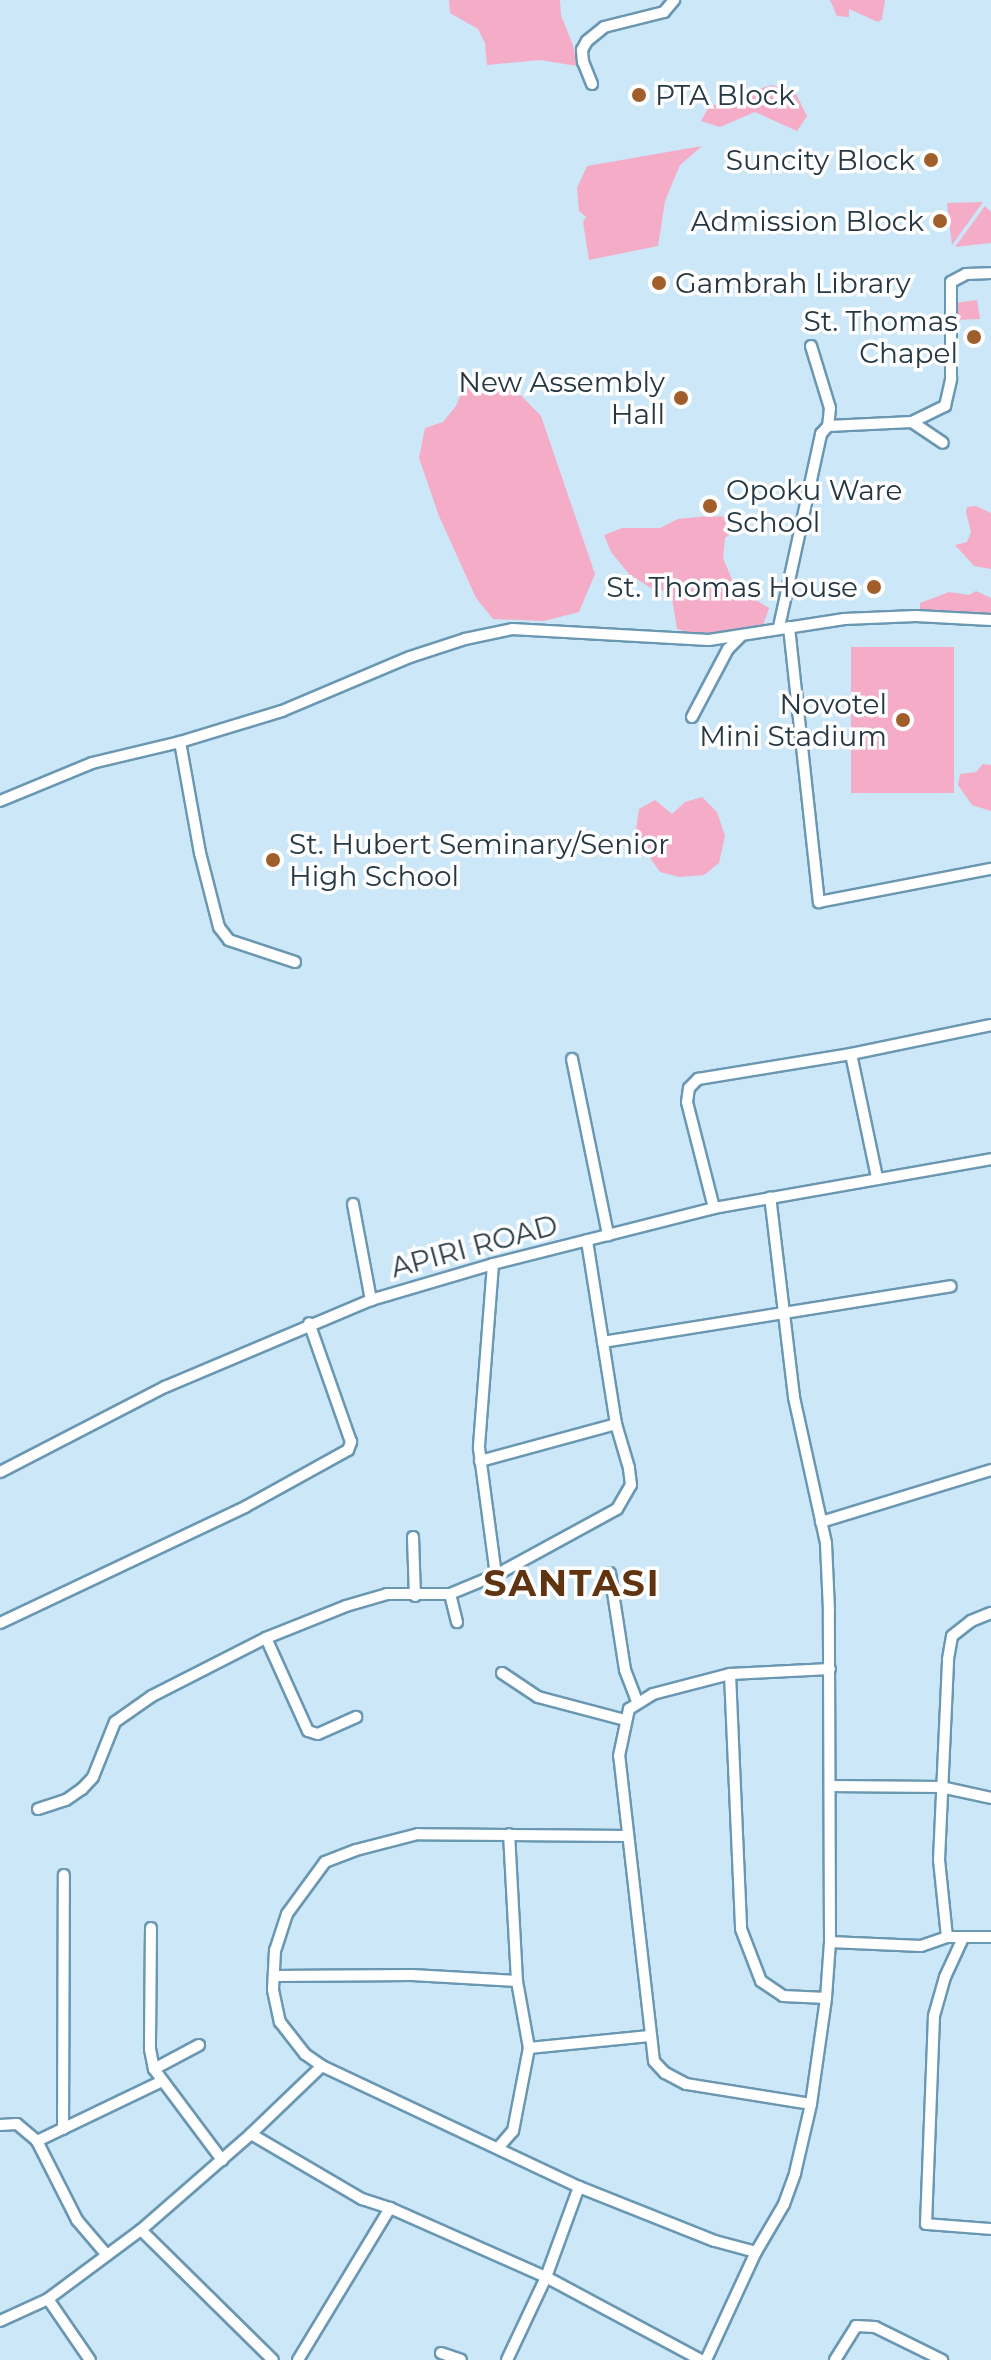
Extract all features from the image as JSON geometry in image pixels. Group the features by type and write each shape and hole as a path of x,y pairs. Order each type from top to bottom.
{"street":[{"path":"592,84 583,62 582,50 587,41 604,27 664,12 674,0"},
{"path":"828,426 912,422 939,412 948,400 951,282 966,274 990,275"},
{"path":"811,346 830,408 828,426 821,434 784,627 819,902 991,869"},
{"path":"912,422 943,443"},
{"path":"0,801 92,763 180,742 282,711 410,657 486,633 512,629 709,640 844,619 916,616 991,620"},
{"path":"692,717 728,649 742,635"},
{"path":"180,742 200,853 219,927 229,940 295,962"},
{"path":"714,1208 687,1102 689,1088 698,1079 851,1054 991,1025"},
{"path":"851,1054 877,1177"},
{"path":"572,1059 608,1235"},
{"name":"APIRI ROAD","path":"0,1472 165,1387 309,1323 371,1300 493,1264 714,1208 991,1159"},
{"path":"251,2134 362,2199 390,2208 546,2277 704,2360 756,2252 784,2204 811,2104 826,1998 830,1942 828,1583 821,1522 794,1397 770,1197"},
{"path":"353,1204 371,1300"},
{"path":"38,1809 66,1800 93,1777 115,1722 152,1696 266,1638 371,1598 387,1594 450,1594 496,1575 617,1509 631,1485 616,1424 587,1240"},
{"path":"493,1264 480,1461 496,1575"},
{"path":"603,1342 951,1286"},
{"path":"0,1623 245,1507 348,1450 351,1442 309,1323"},
{"path":"480,1461 616,1424"},
{"path":"821,1522 991,1470"},
{"path":"413,1537 415,1596"},
{"path":"610,1573 625,1670 637,1701"},
{"path":"450,1594 457,1622"},
{"path":"947,1937 939,1860 952,1636 971,1621 991,1613"},
{"path":"266,1638 308,1731 318,1734 356,1717"},
{"path":"811,2104 686,2084 665,2073 654,2061 619,1756 625,1720 637,1701 730,1674 830,1669"},
{"path":"502,1673 538,1697 625,1720"},
{"path":"730,1674 741,1929 747,1950 761,1981 783,1996 826,1998"},
{"path":"830,1786 941,1787 991,1798"},
{"path":"628,1836 418,1834 356,1850 325,1862 287,1914 275,1950 273,1990 280,2022 305,2054 322,2066 579,2187 715,2241 756,2252"},
{"path":"498,2148 513,2131 529,2048 517,1981 509,1834"},
{"path":"63,2129 64,1875"},
{"path":"151,1928 150,2049 154,2069 222,2160"},
{"path":"830,1942 921,1946 947,1937 991,1937"},
{"path":"963,1938 945,1977 934,2016 926,2224 991,2229"},
{"path":"274,1976 412,1975 517,1981"},
{"path":"529,2048 649,2036"},
{"path":"154,2069 199,2045"},
{"path":"0,2321 48,2299 141,2230 251,2134 322,2066"},
{"path":"37,2141 162,2081"},
{"path":"0,2125 17,2124 37,2141 77,2220 106,2254"},
{"path":"507,2360 546,2277 579,2187"},
{"path":"298,2360 390,2208"},
{"path":"141,2230 273,2360"},
{"path":"48,2299 90,2360"},
{"path":"835,2360 856,2326 875,2327 942,2360"},
{"path":"441,2353 461,2360"}],"shaded area":[{"path":"449,0 560,0 561,15 574,48 577,66 540,60 487,65 485,43 478,29 450,13"},
{"path":"830,0 885,0 882,19 878,22 849,9 849,17 837,16"},
{"path":"771,85 794,90 807,116 797,131 755,112 720,127 701,121 709,107"},
{"path":"702,146 680,165 665,201 658,246 589,260 583,222 586,217 579,211 577,188 587,166"},
{"path":"983,202 952,245 947,203"},
{"path":"985,206 991,212 991,243 955,247"},
{"path":"977,300 980,319 956,320 955,303"},
{"path":"501,375 541,416 595,574 579,612 544,621 493,619 476,598 439,516 419,458 425,428 443,422 456,406 467,379"},
{"path":"976,506 991,513 991,569 974,566 955,545 967,542 971,532 967,507"},
{"path":"737,517 739,520 739,527 725,538 723,558 736,589 769,608 763,626 700,635 677,629 671,592 651,588 629,574 611,552 604,535 622,528 660,528 678,519"},
{"path":"976,591 991,598 991,615 970,617 920,610 920,603 949,592 969,595"},
{"name":"Novotel Mini Stadium","path":"851,647 954,647 954,793 851,793"},
{"path":"983,764 991,765 991,811 972,805 958,785 960,774 976,772"},
{"path":"702,797 717,812 725,836 719,863 704,875 679,877 660,872 635,837 639,809 655,800 672,814 685,802"}],"place":[{"name":"PTA Block","path":"639,95"},
{"name":"Suncity Block","path":"931,160"},
{"name":"Admission Block","path":"940,221"},
{"name":"Gambrah Library","path":"659,283"},
{"name":"St. Thomas Chapel","path":"974,337"},
{"name":"New Assembly Hall","path":"681,398"},
{"name":"Opoku Ware School","path":"710,506"},
{"name":"St. Thomas House","path":"874,587"},
{"name":"Novotel Mini Stadium","path":"903,720"},
{"name":"St. Hubert Seminary/Senior High School","path":"273,860"}],"district":[{"name":"SANTASI","path":"572,1584"}]}
